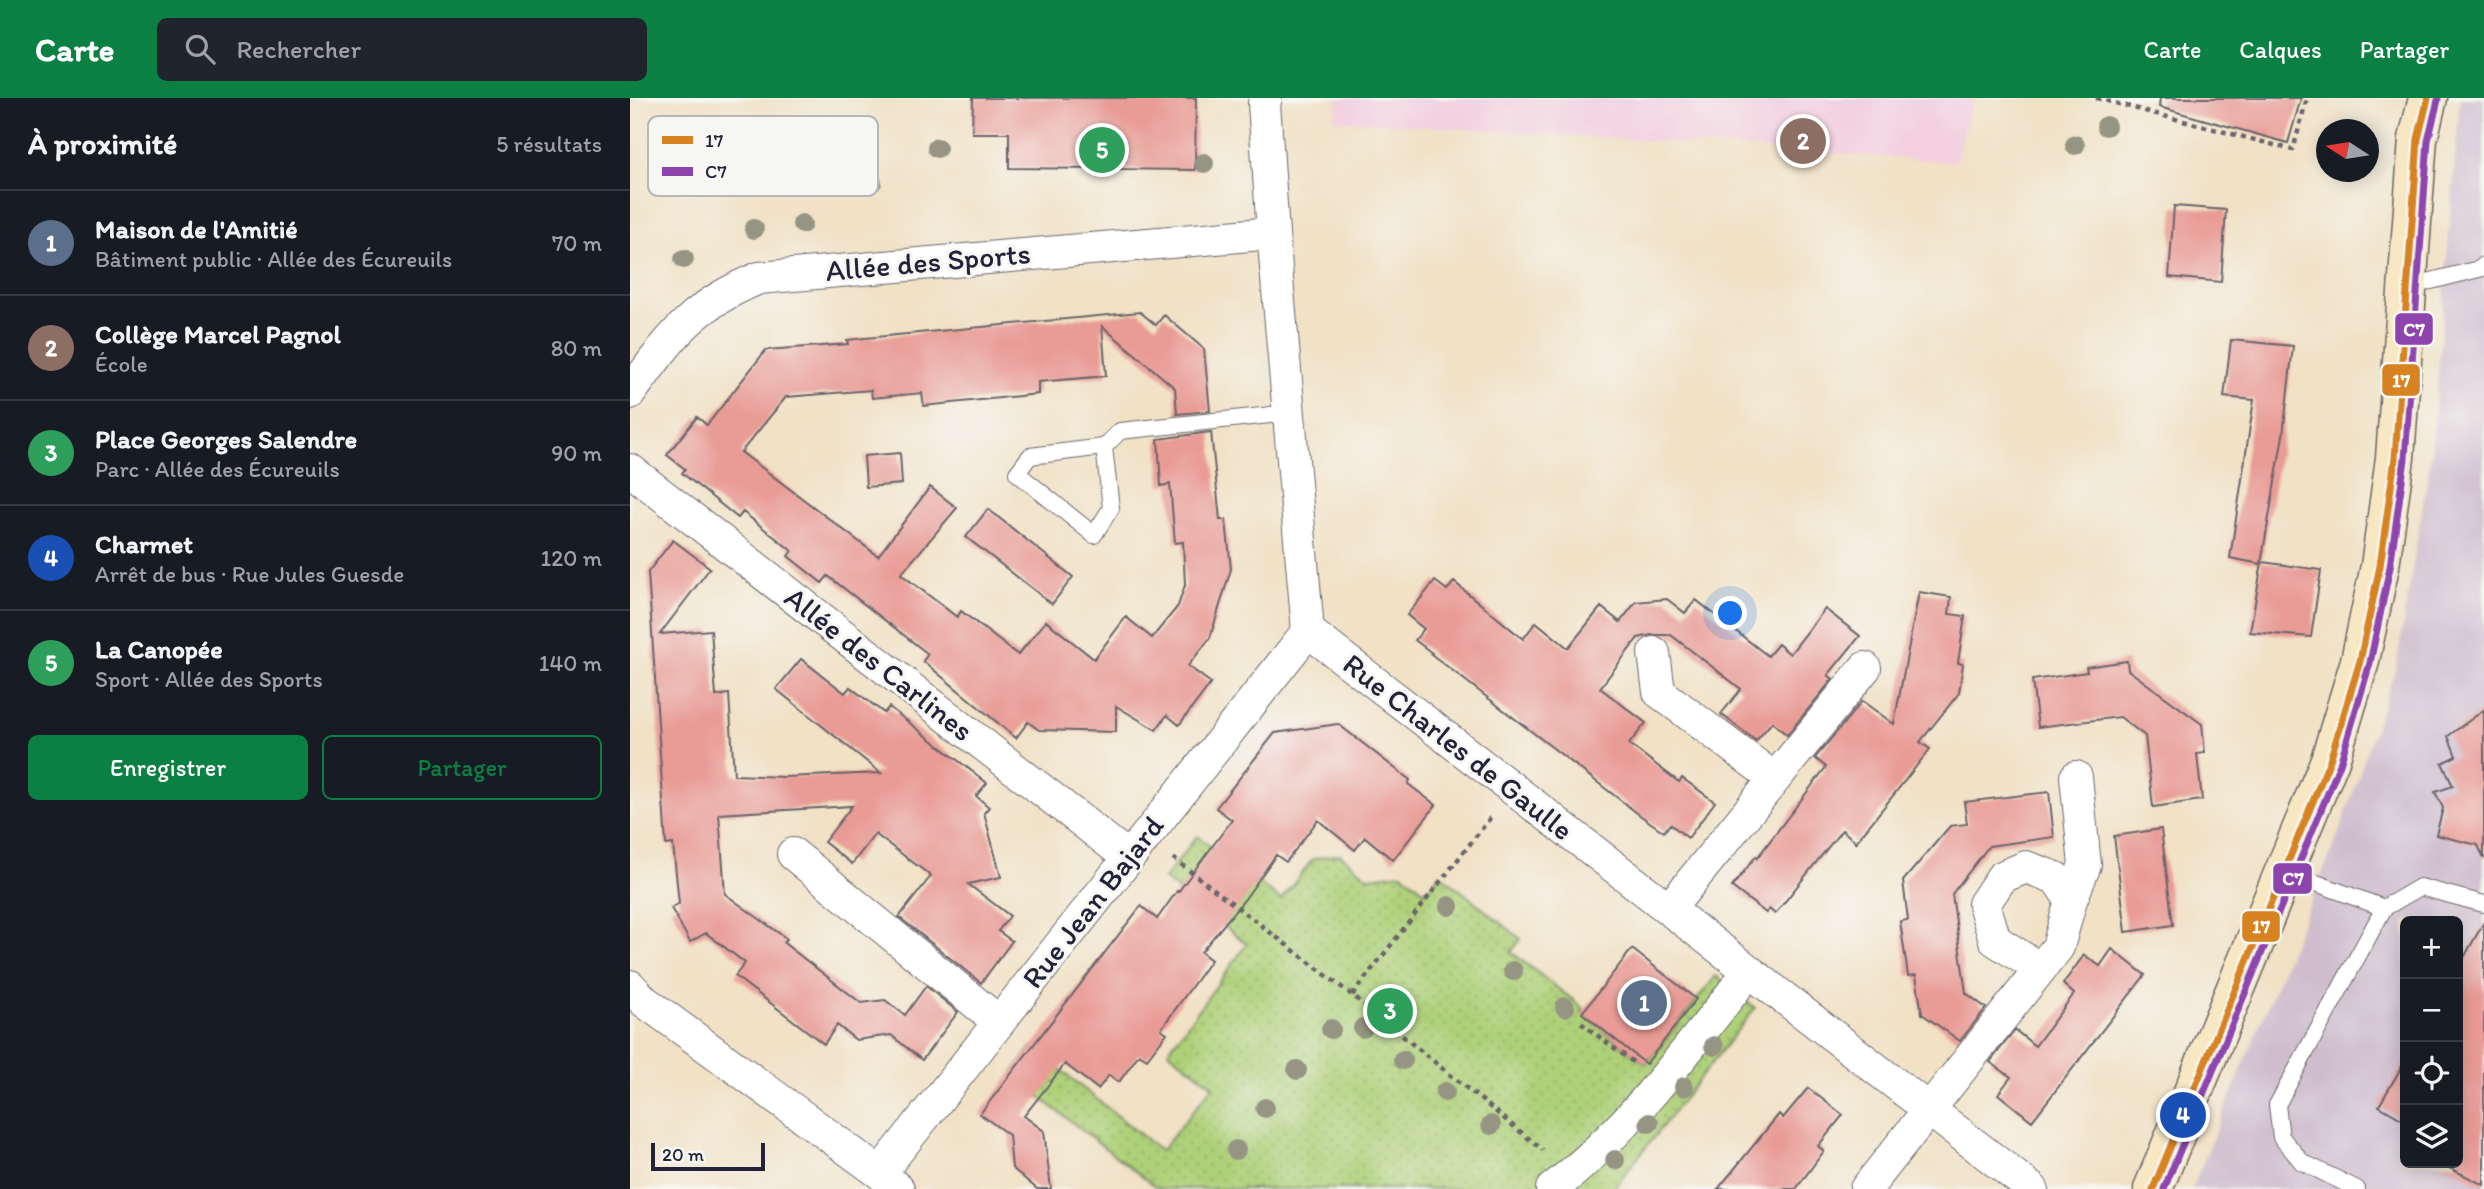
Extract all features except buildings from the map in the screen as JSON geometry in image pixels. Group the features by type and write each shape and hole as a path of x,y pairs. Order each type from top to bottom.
{"street":[{"path":"1266,98 1264,103 1273,233 1308,631"},
{"path":"2153,1189 2330,760 2360,661 2378,580 2395,458 2418,139 2428,98"},
{"name":"Allée des Sports","path":"630,393 682,325 733,289 759,278 1273,233"},
{"name":"Allée des Carlines","path":"630,470 1136,847"},
{"name":"Rue Charles de Gaulle","path":"1308,631 2032,1189"},
{"name":"Rue Jean Bajard","path":"889,1181 999,1022 1308,631"},
{"path":"1654,653 1658,692 1774,778"},
{"path":"1669,909 1865,668"},
{"path":"1866,1189 2058,947 2071,900 2085,865 2076,776"},
{"path":"793,854 999,1022"},
{"path":"2040,969 1995,940 1984,904 2002,877 2026,867 2056,878 2071,900"},
{"path":"1562,1181 1625,1124 1661,1084 1749,971"},
{"path":"630,986 644,1001 889,1181"}],"lane":[{"path":"2407,286 2483,268 2484,265"},
{"path":"1104,447 1111,508 1094,535 1017,473 1030,456 1104,447 1120,431 1289,413"},
{"path":"2284,872 2384,908"},
{"path":"2357,1189 2302,1162 2281,1137 2277,1105 2384,908 2420,887 2484,904"}],"path":[{"path":"2096,98 2293,150 2308,98"},
{"path":"1352,995 1513,789"},
{"path":"1136,847 1352,995 1562,1181"},
{"path":"1581,1023 1661,1084"}],"shaded area":[{"path":"1337,98 1974,98 1955,162 1334,120"},
{"path":"2460,98 2484,98 2484,1189 2192,1189 2339,833 2396,667 2432,449"}],"green space":[{"path":"1197,836 1281,900 1313,859 1340,854 1368,877 1402,873 1426,892 1440,874 1521,939 1511,952 1583,1008 1582,1013 1646,1064 1716,976 1755,1008 1613,1189 1158,1189 1011,1075 1032,1047 1161,1151 1213,1086 1168,1051 1247,944 1164,879"}],"transit line":[{"name":"17","path":"2153,1189 2330,760 2360,661 2380,566 2395,458 2418,139 2428,98"},
{"name":"C7","path":"2164,1189 2340,764 2370,663 2390,567 2405,459 2428,141 2438,100"}],"place":[{"name":"Collège Marcel Pagnol","path":"1803,141"},
{"name":"La Canopée","path":"1102,150"},
{"name":"Maison de l'Amitié","path":"1644,1003"},
{"name":"Place Georges Salendre","path":"1390,1011"},
{"name":"Charmet","path":"2183,1115"}]}
